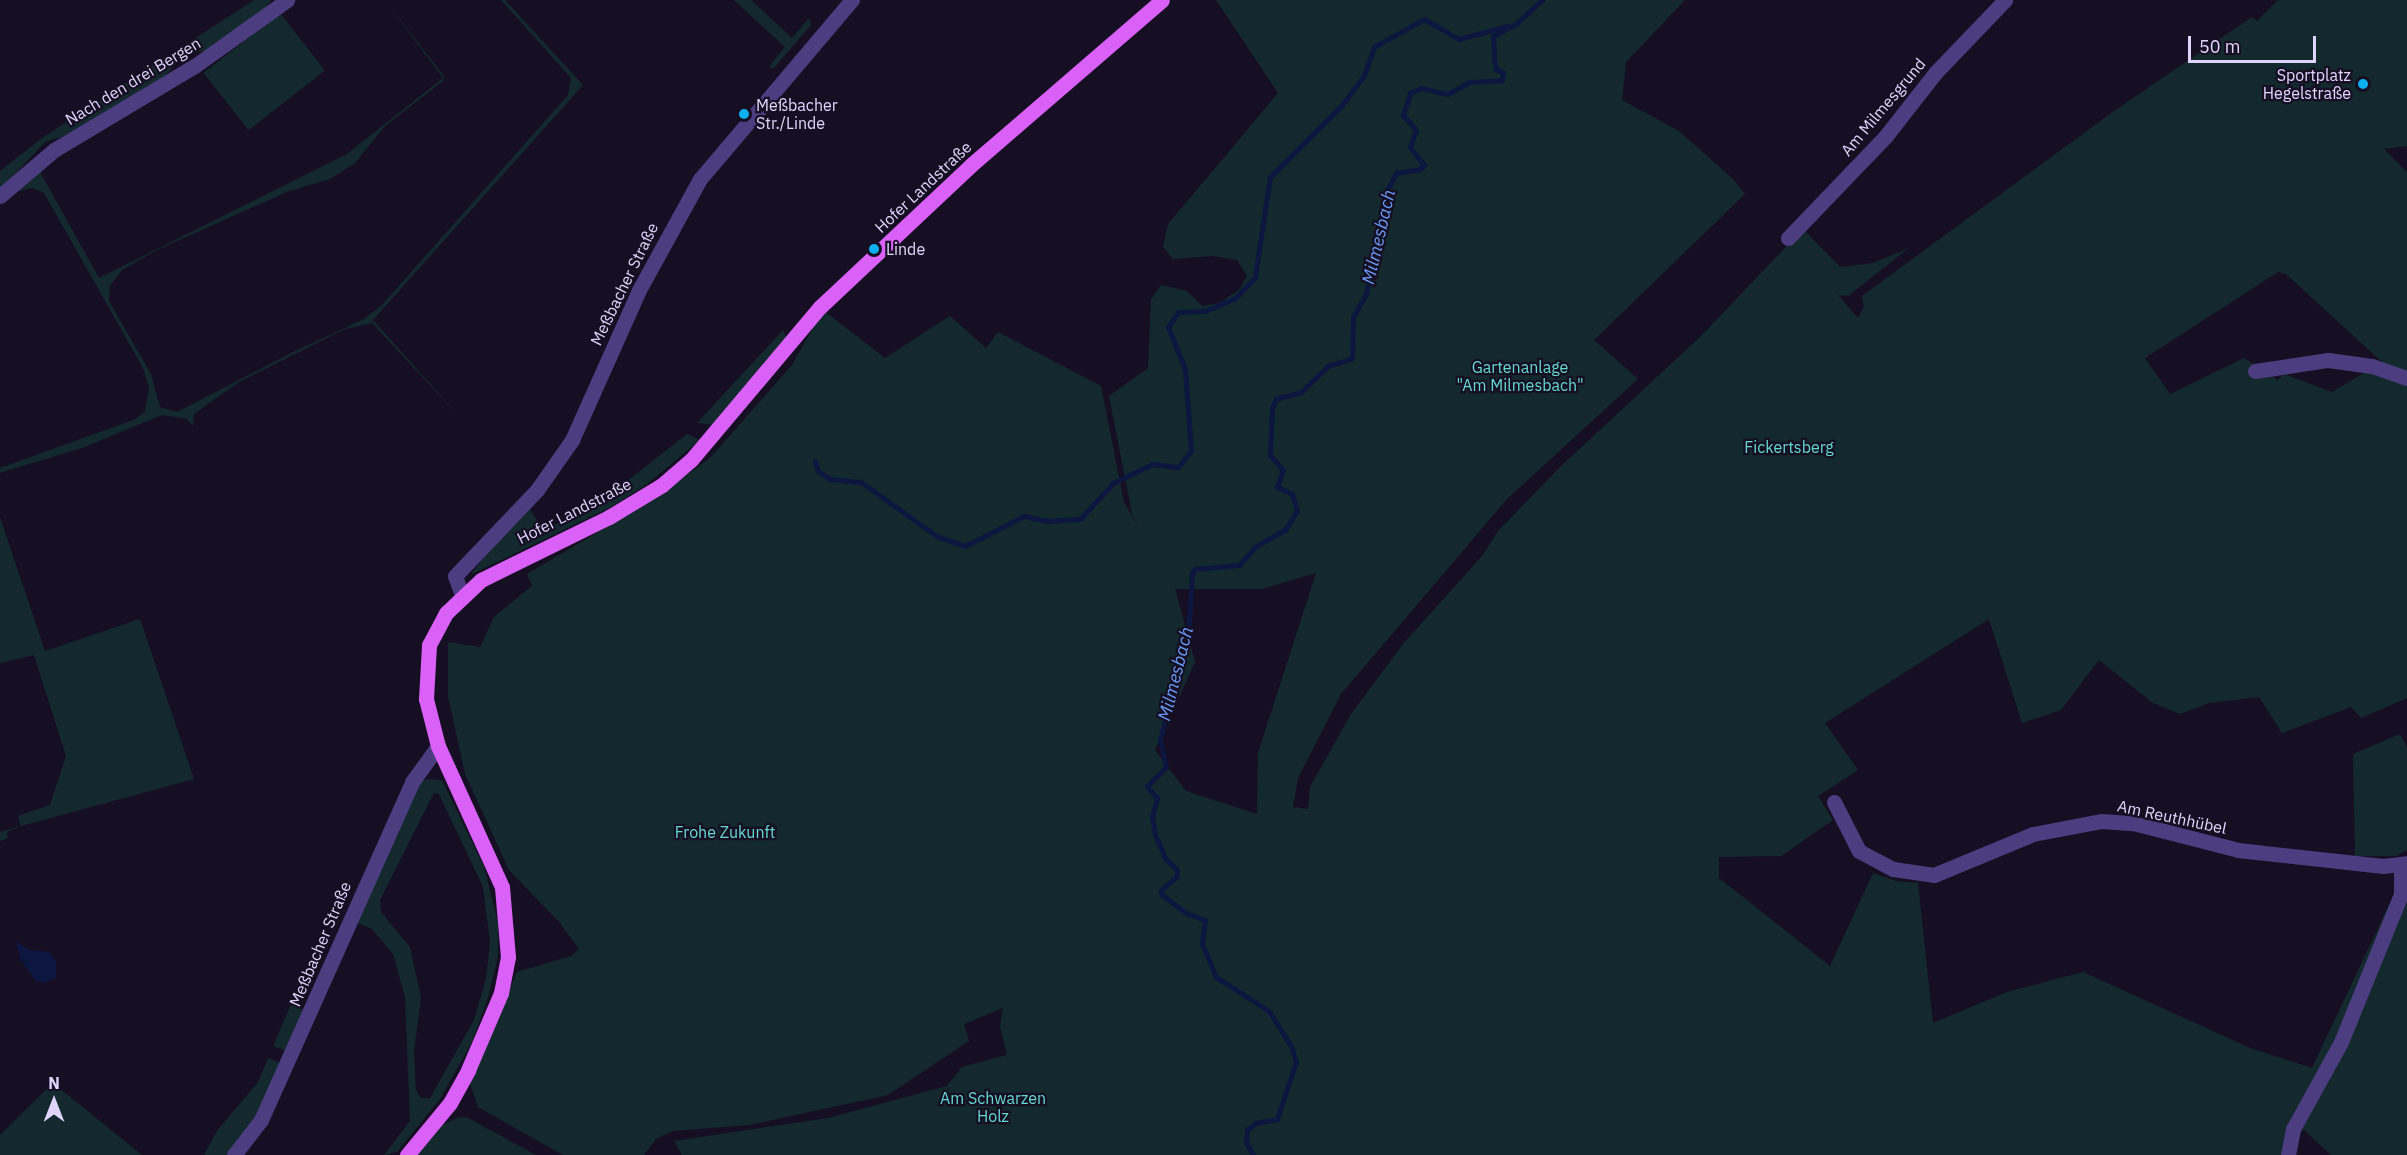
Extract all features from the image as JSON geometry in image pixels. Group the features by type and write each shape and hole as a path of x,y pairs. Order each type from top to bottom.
{"main road":[{"name":"Hofer Landstraße","path":"407,1155 450,1103 468,1070 501,993 508,957 502,887 438,746 426,699 428,654 437,627 462,595 519,559 609,517 662,485 684,466 820,307 971,165 1162,0"}],"street":[{"name":"Nach den drei Bergen","path":"0,196 54,150 196,65 287,0"},
{"name":"Meßbacher Straße","path":"462,595 455,576 537,490 572,440 639,290 700,179 852,0"},
{"name":"Am Milmesgrund","path":"1788,238 1885,137 1936,72 2005,0"},
{"path":"2255,371 2328,360 2372,366 2407,378"},
{"name":"Meßbacher Straße","path":"234,1155 261,1120 412,782 438,746"},
{"name":"Am Reuthhübel","path":"1834,802 1859,851 1893,869 1934,875 2033,834 2101,821 2143,825 2238,850 2383,866 2404,864 2402,894 2341,1042 2293,1130 2288,1155"}],"green space":[{"path":"254,0 271,0 261,13 214,49 184,55 165,76 64,136 45,142 0,190 0,171 42,138"},
{"path":"385,0 444,76 443,81 384,127 355,163 330,179 289,191 157,250 122,270 110,286 109,301 151,374 160,407 177,412 291,353 364,319 382,305 568,95 571,78 501,0 505,0 583,85 373,320 465,423 372,323 345,329 239,382 194,414 193,426 187,419 162,415 82,448 0,473 0,468 136,419 145,411 149,388 143,368 44,193 32,188 19,191 0,203 0,200 39,170 99,278 347,154 443,78"},
{"path":"734,0 751,0 792,38 809,18 811,25 773,69 769,66 785,47"},
{"path":"1216,0 1685,0 1626,62 1622,100 1679,131 1734,180 1745,194 1594,340 1638,379 1507,499 1341,694 1298,778 1293,807 1308,809 1310,787 1351,714 1403,644 1482,556 1498,531 1559,468 1701,336 1803,229 1840,267 1873,263 1909,248 1848,296 1838,295 1858,318 1864,307 1862,296 2114,111 2252,17 2257,21 2278,0 2407,0 2407,146 2384,149 2407,172 2407,698 2361,718 2351,707 2282,733 2259,697 2209,703 2180,714 2153,703 2099,660 2061,710 2022,723 1989,619 1825,723 1858,770 1818,796 1833,820 1781,856 1719,857 1719,878 1830,966 1873,873 1896,881 1918,883 1933,1023 2007,992 2083,972 2250,1048 2312,1068 2395,892 2407,900 2407,1155 2331,1155 2304,1130 2287,1135 2282,1155 682,1155 674,1141 828,1118 947,1086 962,1067 1007,1055 1000,1027 1003,1008 964,1024 969,1041 888,1095 749,1125 673,1131 656,1139 644,1155 563,1155 478,1107 470,1084 517,972 571,956 579,949 560,923 509,870 465,774 448,696 448,642 480,647 494,617 532,586 527,574 652,500 710,458 792,365 823,310 885,358 950,316 986,348 998,332 1101,386 1124,502 1139,528 1132,514 1109,396 1148,368 1151,299 1161,285 1187,291 1202,306 1219,303 1240,289 1247,275 1237,260 1213,256 1173,259 1163,247 1168,224 1278,93","holes":["2278,272 2286,274 2382,362 2332,392 2284,374 2278,380 2244,358 2170,394 2145,358","1316,573 1258,753 1257,814 1186,791 1155,750 1195,662 1175,589 1262,589"]},
{"path":"280,13 325,71 249,130 204,73"},
{"path":"783,330 786,337 714,425 697,423"},
{"path":"687,434 700,440 646,485 611,507 470,575 571,448 576,449 530,510 544,530 604,499"},
{"path":"0,517 45,651 140,619 194,779 21,826 18,816 50,805 66,756 34,655 0,663"},
{"path":"2400,734 2407,747 2407,850 2396,856 2355,856 2353,754"},
{"path":"442,780 484,867 498,923 498,956 488,998 472,1042 440,1099 397,1152 384,1155 410,1121 405,997 393,954 372,929 355,922 420,781","holes":["434,793 439,794 483,887 490,942 486,979 474,1020 430,1098 421,1098 416,1090 414,1051 421,998 410,947 381,912 380,900"]},
{"path":"21,826 7,832 8,838 0,841 0,832"},
{"path":"292,1002 302,1006 303,1014 290,1052 273,1046"},
{"path":"268,1058 283,1064 277,1083 229,1155 204,1155 217,1131 258,1082"},
{"path":"53,1083 142,1155 0,1155 0,1135"},
{"path":"459,1117 468,1118 536,1155 414,1155 442,1125"}],"water":[{"path":"16,941 29,950 49,952 56,961 56,978 44,983 36,981 20,959"}],"waterway":[{"name":"Milmesbach","path":"1253,1155 1246,1142 1247,1130 1255,1123 1277,1119 1296,1062 1291,1046 1269,1011 1216,977 1202,944 1205,920 1186,913 1162,895 1161,890 1177,876 1177,870 1165,858 1155,835 1152,817 1157,798 1147,786 1166,767 1160,739 1188,637 1192,573 1195,569 1239,565 1255,547 1285,530 1297,511 1292,494 1277,487 1283,470 1270,455 1272,408 1276,399 1301,392 1328,366 1352,358 1353,317 1366,294 1385,194 1396,173 1420,169 1424,165 1410,147 1416,130 1403,115 1410,93 1421,88 1448,94 1469,82 1502,80 1503,73 1496,69 1493,36 1517,23 1542,0"},
{"path":"815,461 818,471 830,479 861,482 938,537 965,546 1024,516 1048,521 1080,519 1113,483 1152,464 1178,467 1191,451 1185,369 1168,327 1178,312 1205,311 1235,298 1255,277 1270,177 1341,106 1364,76 1374,47 1424,19 1459,39 1507,26"}],"place":[{"name":"Sportplatz Hegelstraße","path":"2363,84"},
{"name":"Meßbacher Str./Linde","path":"744,114"},
{"name":"Linde","path":"874,249"}],"park label":[{"name":"Gartenanlage \"Am Milmesbach\"","path":"1520,376"},
{"name":"Fickertsberg","path":"1789,447"},
{"name":"Frohe Zukunft","path":"725,832"},
{"name":"Am Schwarzen Holz","path":"993,1107"}]}
